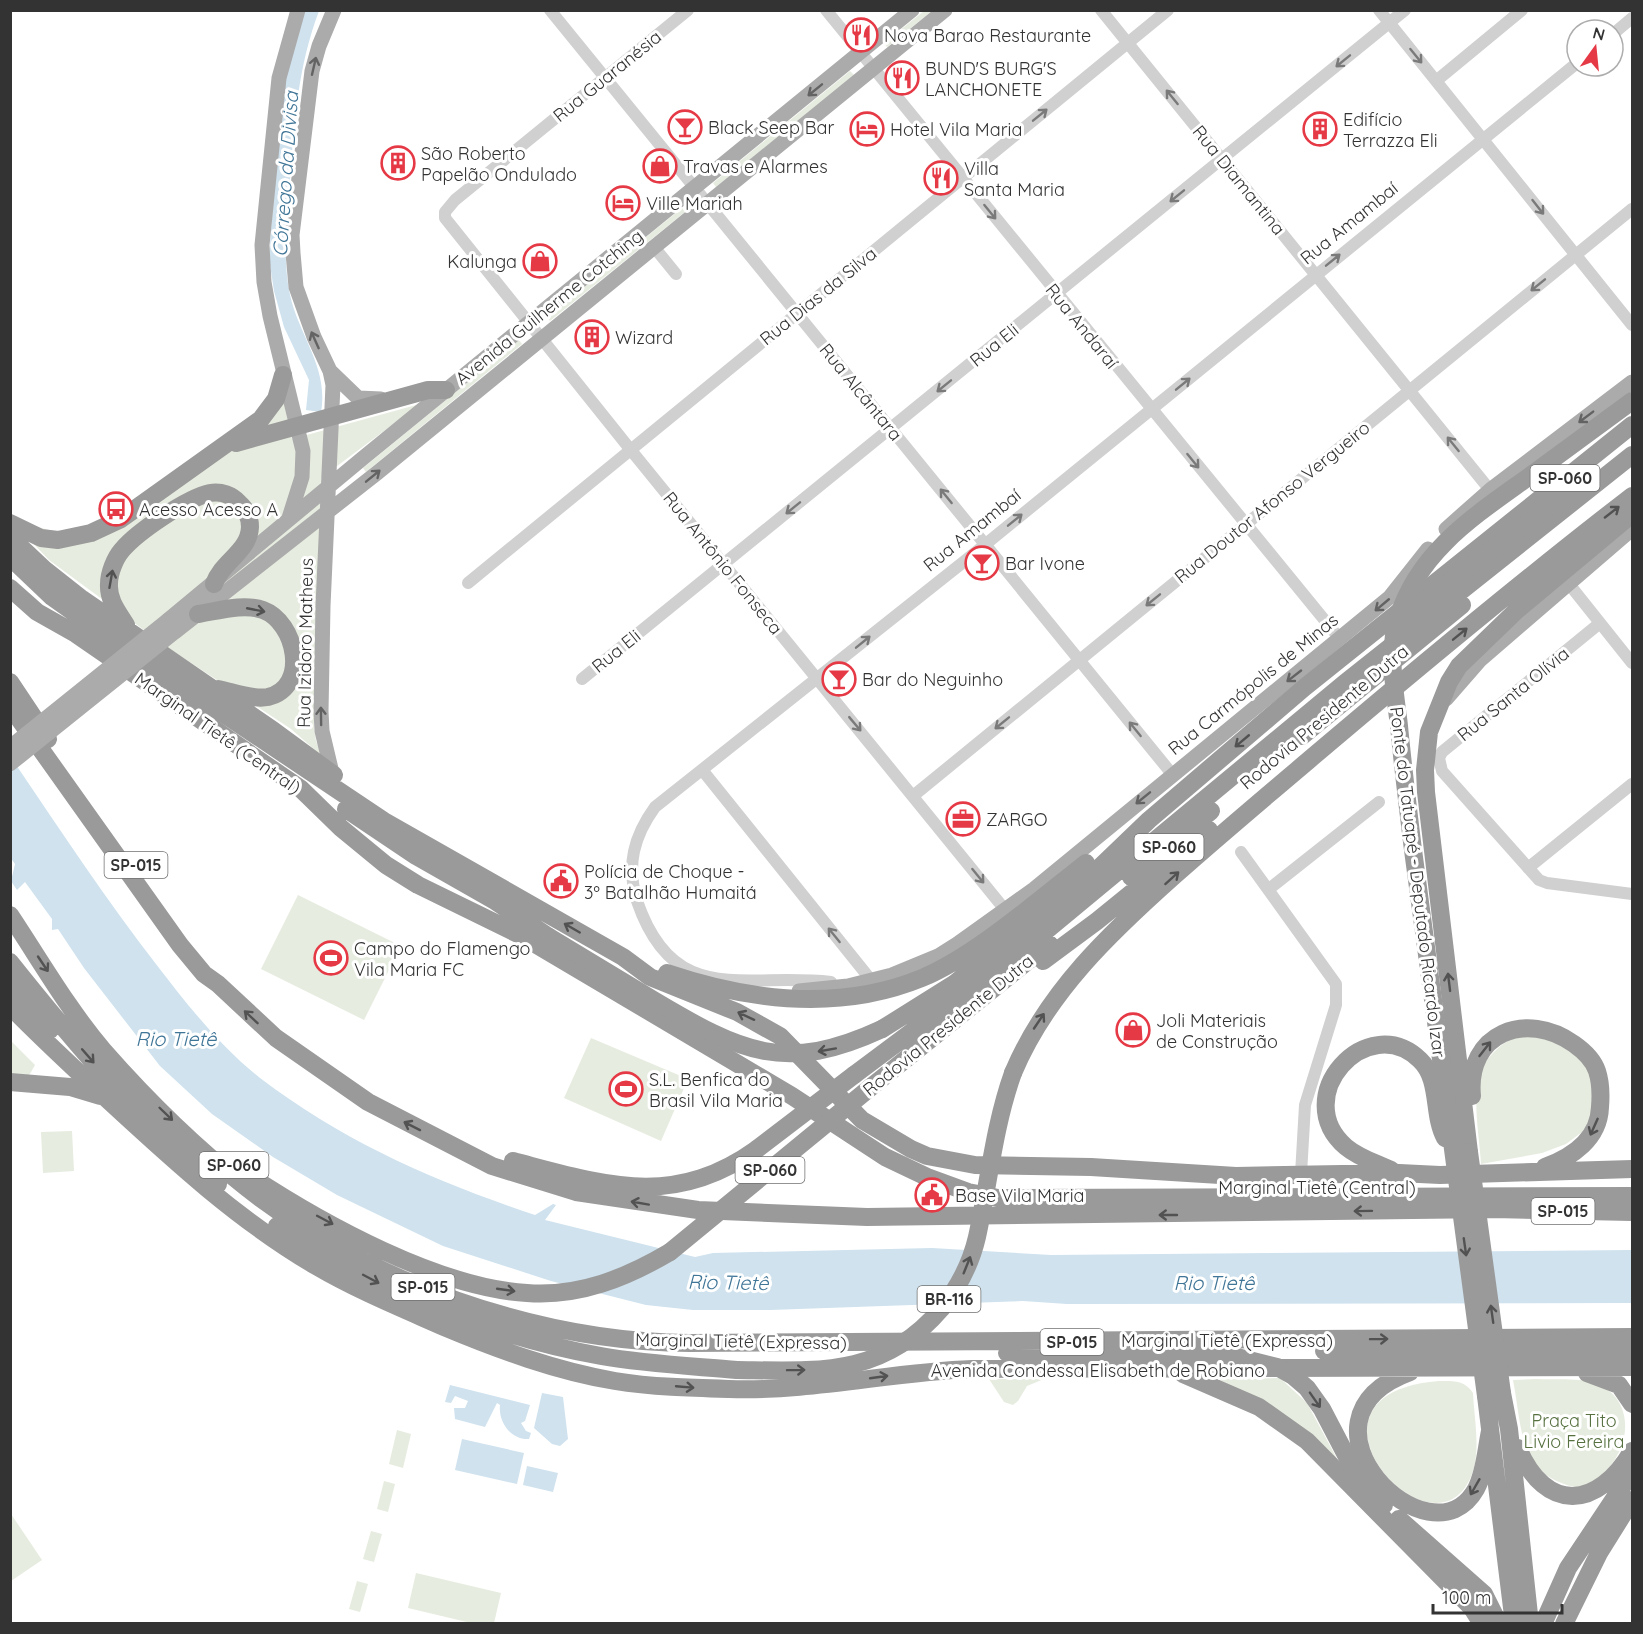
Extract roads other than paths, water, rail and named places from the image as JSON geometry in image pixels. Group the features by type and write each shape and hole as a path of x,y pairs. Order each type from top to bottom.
{"highway":[{"path":"10,523 34,535 58,540 91,533 122,519 226,446 267,412 276,399 284,375"},
{"path":"226,446 428,390 446,390"},
{"name":"Ponte do Tatuapé - Deputado Ricardo Izar","path":"1463,1148 1407,806 1393,671 1397,620 1405,599 1428,560 1445,540 1632,401"},
{"name":"Rodovia Presidente Dutra","path":"1149,820 1305,687 1632,425"},
{"path":"1393,650 1401,632 1426,600 1632,444"},
{"name":"Rodovia Presidente Dutra","path":"465,1152 487,1154 579,1178 653,1188 674,1186 714,1175 758,1149 1036,939 1345,683 1632,455"},
{"name":"Rodovia Presidente Dutra","path":"193,1141 208,1146 274,1192 382,1248 462,1280 497,1289 528,1293 597,1286 643,1268 670,1252 955,1022 1353,693 1632,470"},
{"path":"131,632 109,593 109,577 121,551 138,536 198,497 224,493 241,504 248,515 250,526 243,546 218,571 214,584"},
{"name":"Rodovia Presidente Dutra","path":"690,1366 737,1370 819,1370 850,1366 893,1351 929,1323 953,1294 968,1266 977,1239 999,1120 1013,1073 1028,1040 1049,1007 1116,930 1240,818 1414,671 1632,496"},
{"name":"Ponte do Tatuapé - Deputado Ricardo Izar","path":"1494,1395 1463,1148 1426,792 1427,748 1435,714 1449,682 1475,648 1632,514"},
{"path":"10,537 44,569 207,687 332,773 366,809"},
{"path":"10,557 52,597 366,809 623,957 650,977 737,1012 780,1036 862,1120 927,1156 975,1165 1043,1166 1236,1176 1399,1173 1440,1175 1632,1169"},
{"path":"10,573 76,634"},
{"name":"Marginal Tietê (Central)","path":"10,588 37,612 76,634 301,789 386,865 418,885 530,940 774,1085 885,1157 968,1192 1494,1197 1632,1196"},
{"path":"198,614 237,608 265,611 279,621 294,651 291,679 277,694 259,697 207,687"},
{"path":"955,1022 986,1003 1097,921 1374,696 1414,671"},
{"name":"SP-015","path":"10,682 218,984"},
{"name":"SP-015","path":"15,712 180,945 204,974 218,984 259,1024 314,1067 368,1102 492,1166 576,1192 698,1210 867,1217 1494,1209 1632,1212"},
{"path":"224,715 365,824 416,856 495,901 544,934 689,1022 741,1047 776,1053 824,1051 853,1042 882,1029 954,984 1098,869 1149,820"},
{"path":"301,789 410,867 544,934"},
{"path":"623,957 722,989 786,999 837,999 887,990 923,977 1009,923 1130,828 1149,820"},
{"name":"Marginal Tietê (Expressa)","path":"10,915 92,1036 141,1090 193,1141 247,1188 291,1219 350,1253 411,1282 480,1308 556,1328 616,1338 690,1343 1632,1337"},
{"path":"10,962 68,1034 128,1100 219,1185 255,1212 323,1254 388,1287 444,1311 506,1332 581,1352 690,1366"},
{"path":"10,984 60,1042 71,1067"},
{"name":"Avenida Condessa Elisabeth de Robiano","path":"10,1006 71,1067 215,1197 302,1256 355,1287 465,1336 526,1358 588,1376 617,1381 730,1390 771,1390 950,1370 1419,1370 1632,1367"},
{"path":"1399,1173 1356,1155 1344,1146 1328,1119 1326,1105 1328,1087 1344,1060 1356,1052 1389,1046 1419,1059 1430,1074 1443,1135 1463,1148 1475,1132 1471,1086 1473,1068 1491,1041 1518,1027 1548,1030 1565,1038 1592,1060 1601,1090 1600,1112 1591,1136 1580,1149 1547,1167 1526,1172"},
{"path":"10,1082 70,1087 106,1098"},
{"path":"1043,1166 1053,1170 1237,1186"},
{"name":"Marginal Tietê (Central)","path":"999,1193 1237,1186 1440,1186 1632,1181"},
{"path":"444,1311 471,1314 586,1342 671,1350 690,1343"},
{"path":"465,1336 481,1335 573,1360 639,1370 671,1373 690,1366"},
{"name":"SP-015","path":"1233,1341 1269,1347 1373,1353 1612,1352 1632,1346"},
{"path":"947,1342 965,1350 1060,1355 1237,1357 1277,1367 1293,1376 1307,1388 1322,1410 1357,1476 1453,1580 1482,1623"},
{"path":"1612,1352 1632,1352"},
{"path":"1571,1368 1606,1378 1618,1385 1632,1404"},
{"path":"1169,1369 1209,1383 1259,1407 1291,1429 1336,1469 1470,1606"},
{"path":"1419,1370 1399,1376 1377,1389 1366,1401 1360,1415 1359,1446 1375,1479 1394,1498 1432,1514 1448,1512 1460,1506 1475,1490 1490,1431 1494,1395"},
{"path":"1494,1395 1526,1469 1540,1484 1554,1492 1587,1495 1603,1487 1616,1475 1632,1451"},
{"path":"1509,1429 1530,1623"},
{"path":"1490,1431 1514,1623"},
{"path":"1543,1623 1568,1568 1632,1472"},
{"path":"1564,1623 1599,1553 1632,1500"},
{"path":"1389,1509 1484,1594 1499,1623"},
{"path":"1559,1623 1563,1602 1589,1536"}],"main road":[{"path":"288,520 302,477 303,451 264,282 262,245 279,78 298,10"},
{"path":"334,10 319,46 312,71 292,235 296,287 314,337 330,371 358,398 378,397 387,402"},
{"name":"Avenida Guilherme Cotching","path":"172,626 214,584 328,486 912,10"},
{"name":"Avenida Guilherme Cotching","path":"172,626 198,614 327,512 945,10"},
{"name":"Rua Izidoro Matheus","path":"330,371 333,416 328,486 321,721 332,773"},
{"name":"Rua Carmópolis de Minas","path":"871,980 915,967 938,956 1006,911 1390,597 1443,533 1490,490 1632,381"},
{"path":"1435,714 1480,660 1632,529"},
{"path":"10,747 172,626"},
{"path":"10,764 172,626"},
{"name":"Rua Amambaí","path":"722,989 775,992 840,988 871,980"}],"street":[{"name":"Rua Alcântara","path":"550,10 1172,774"},
{"name":"Rua Guaranésia","path":"445,212 455,200 688,10"},
{"name":"Rua Andaraí","path":"826,10 1056,295 1340,639"},
{"name":"Rua Diamantina","path":"1101,10 1490,490"},
{"name":"Rua Dias da Silva","path":"468,583 1168,10"},
{"path":"1379,10 1632,325"},
{"name":"Rua Eli","path":"582,679 1405,10"},
{"path":"1436,81 1522,10"},
{"name":"Rua Amambaí","path":"840,988 828,982 757,981 695,973 669,958 653,938 632,885 630,866 635,843 644,822 655,807 985,545 1565,73"},
{"name":"Rua Doutor Afonso Vergueiro","path":"913,796 1632,209"},
{"name":"Rua Antônio Fonseca","path":"445,212 448,223 528,323 1006,911"},
{"path":"654,247 677,273"},
{"path":"1569,584 1632,663"},
{"name":"Rua Santa Olívia","path":"1528,868 1442,771 1439,758 1442,752 1600,623"},
{"path":"703,771 871,980"},
{"path":"1630,790 1528,868 1539,880 1547,883 1632,894"},
{"path":"1269,889 1379,802"},
{"path":"1241,852 1331,975 1337,994 1305,1105 1301,1174"}],"water":[{"name":"Córrego da Divisa","path":"301,11 319,11 306,53 298,95 287,224 286,267 294,310 312,352 321,381 321,412 306,410 309,380 284,327 274,291 269,258 282,76"},
{"name":"Rio Tietê","path":"10,756 83,864 170,983 219,1040 246,1066 292,1101 325,1122 426,1174 535,1215 553,1204 556,1205 545,1220 695,1257 713,1253 932,1248 1051,1255 1632,1250 1632,1303 1067,1304 1023,1301 770,1310 693,1310 646,1305 551,1281 443,1246 337,1195 273,1157 212,1114 160,1066 84,968 58,929 52,930 52,919 25,882 17,890 11,881 15,864 10,857"},
{"path":"450,1385 530,1405 525,1421 521,1423 526,1431 531,1433 529,1439 523,1439 507,1429 501,1418 500,1405 497,1403 485,1427 455,1419 454,1408 465,1408 468,1401 455,1396 451,1403 445,1402"},
{"path":"542,1393 563,1397 568,1439 560,1446 552,1444 534,1428"},
{"path":"462,1439 524,1453 517,1484 455,1470"},
{"path":"527,1466 558,1473 553,1492 523,1485"}],"place":[{"name":"Nova Barao Restaurante","path":"861,35"},
{"name":"BUND'S BURG'S LANCHONETE","path":"902,78"},
{"name":"Black Seep Bar","path":"685,127"},
{"name":"Hotel Vila Maria","path":"867,129"},
{"name":"Edifício Terrazza Eli","path":"1320,129"},
{"name":"São Roberto Papelão Ondulado","path":"398,163"},
{"name":"Travas e Alarmes","path":"660,166"},
{"name":"Villa Santa Maria","path":"941,178"},
{"name":"Ville Mariah","path":"623,203"},
{"name":"Kalunga","path":"540,261"},
{"name":"Wizard","path":"592,337"},
{"name":"Acesso Acesso A","path":"116,509"},
{"name":"Bar Ivone","path":"982,563"},
{"name":"Bar do Neguinho","path":"839,679"},
{"name":"ZARGO","path":"963,819"},
{"name":"Polícia de Choque - 3º Batalhão Humaitá","path":"561,881"},
{"name":"Campo do Flamengo Vila Maria FC","path":"331,958"},
{"name":"Joli Materiais de Construção","path":"1133,1030"},
{"name":"S.L. Benfica do Brasil Vila Maria","path":"626,1089"},
{"name":"Base Vila Maria","path":"932,1195"}],"park label":[{"name":"Praça Tito Livio Fereira","path":"1574,1430"}]}
